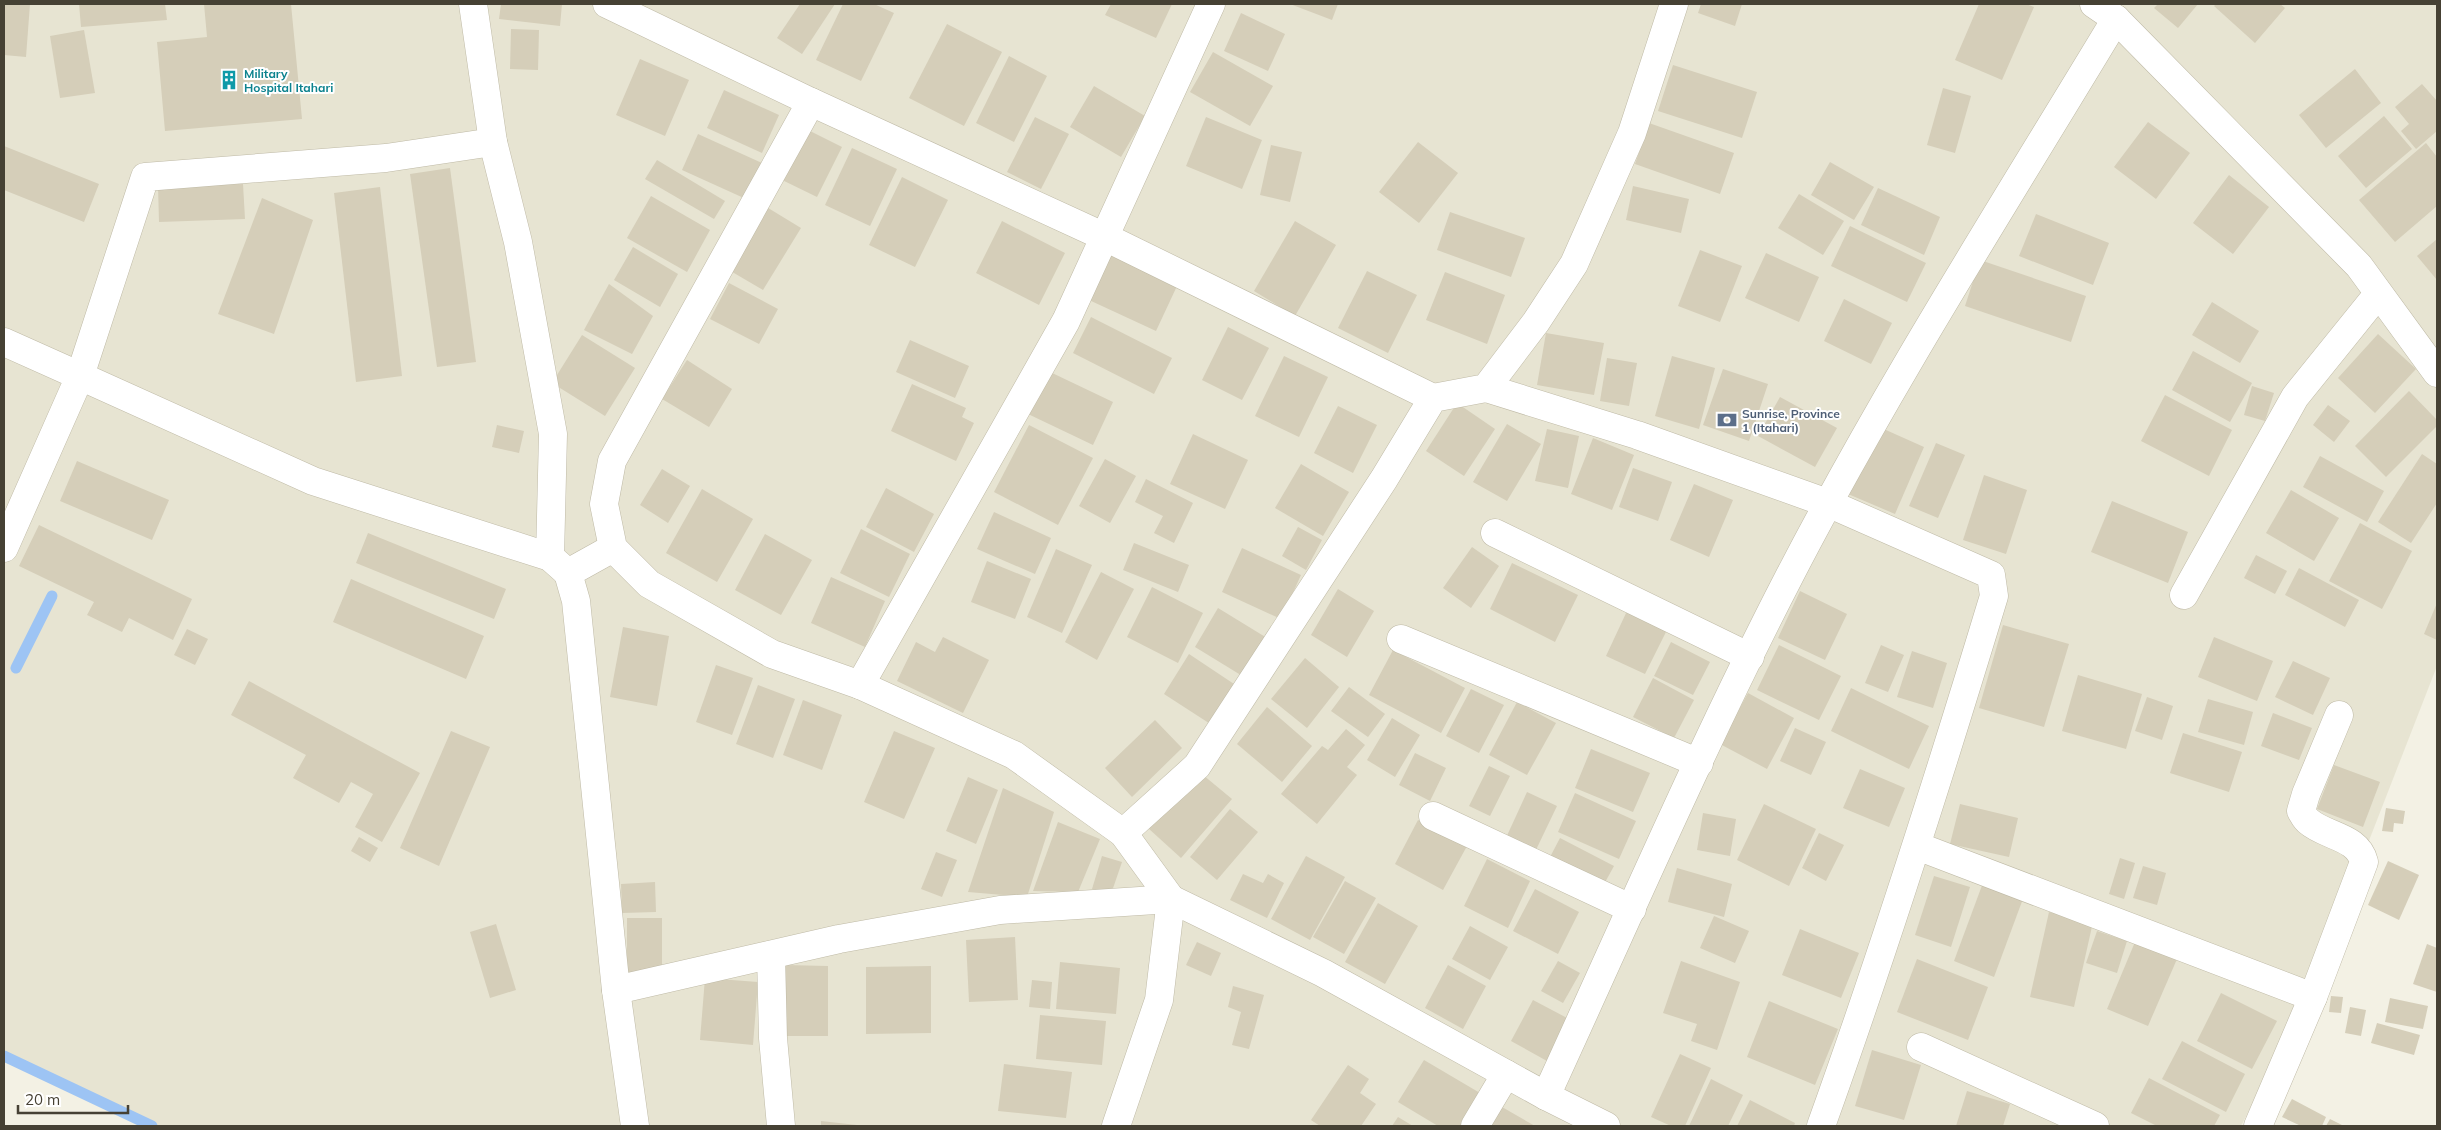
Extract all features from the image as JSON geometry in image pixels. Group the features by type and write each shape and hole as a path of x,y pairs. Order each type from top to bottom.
{"street":[{"path":"473,4 493,142 518,242 553,434 559,565 576,601 616,990 635,1126"},
{"path":"606,4 811,102 1104,237 1433,398 1486,388 1637,435 1830,504 1991,575 1994,596 1876,973 1821,1126"},
{"path":"860,685 1066,320 1211,4"},
{"path":"1486,388 1536,322 1574,264 1632,134 1674,4"},
{"path":"2094,4 2116,20 2359,266 2437,373"},
{"path":"1546,1096 1699,763 1790,575 1883,406 2116,20"},
{"path":"811,102 612,461 604,504 614,548 649,584 772,654 860,685 1014,755 1123,833 1171,899 1323,973 1546,1096 1606,1126"},
{"path":"4,548 80,376 146,177 386,158 493,142"},
{"path":"2184,596 2295,397 2378,294"},
{"path":"4,342 314,481 559,565 614,548"},
{"path":"1123,833 1197,766 1378,487 1433,398"},
{"path":"1495,533 1750,657"},
{"path":"1401,639 1699,763"},
{"path":"2258,1126 2313,997 2364,862 2362,852 2355,846 2308,822 2301,811 2306,794 2340,715"},
{"path":"1433,816 1632,909"},
{"path":"1916,846 2313,997"},
{"path":"616,990 839,939 1000,910 1171,899"},
{"path":"1116,1126 1158,1000 1171,899"},
{"path":"771,955 773,1038 781,1126"},
{"path":"1921,1047 2095,1126"},
{"path":"1475,1126 1506,1074"}],"shaded area":[{"path":"4,4 2437,4 2437,666 2312,987 2241,1126 152,1126 4,1056"}],"building":[{"path":"4,4 30,4 26,57 4,55"},
{"path":"79,4 165,4 167,20 81,27"},
{"name":"Military Hospital Itahari","path":"204,4 291,4 302,119 165,131 157,42 207,37"},
{"path":"501,4 562,4 560,26 499,19"},
{"path":"800,4 835,4 802,54 777,38"},
{"path":"843,4 874,4 894,13 861,81 816,60"},
{"path":"1111,4 1172,4 1156,38 1105,15"},
{"path":"1290,4 1338,4 1332,20"},
{"path":"1701,4 1742,4 1735,26 1698,13"},
{"path":"1979,4 2026,4 2034,7 2002,80 1955,60"},
{"path":"2158,4 2198,4 2178,28 2154,8"},
{"path":"2216,4 2280,4 2285,8 2255,43 2214,6"},
{"path":"1241,13 1285,34 1268,71 1224,51"},
{"path":"947,24 1002,52 964,126 909,98"},
{"path":"511,29 539,30 538,70 510,69"},
{"path":"84,30 95,93 60,98 50,36"},
{"path":"1213,52 1273,86 1250,126 1190,92"},
{"path":"1009,56 1047,76 1014,142 976,123"},
{"path":"640,59 689,80 665,136 616,115"},
{"path":"1673,65 1757,92 1742,138 1658,111"},
{"path":"2355,69 2381,103 2326,148 2299,115"},
{"path":"2422,84 2437,101 2437,131 2416,149 2401,131 2409,124 2395,107"},
{"path":"1094,86 1145,116 1121,157 1070,127"},
{"path":"1943,88 1971,96 1955,153 1927,145"},
{"path":"724,90 779,115 762,153 707,128"},
{"path":"2384,116 2412,149 2366,188 2338,156"},
{"path":"1035,117 1069,134 1041,189 1007,172"},
{"path":"1206,117 1262,140 1242,189 1186,166"},
{"path":"2148,122 2190,153 2156,199 2114,167"},
{"path":"1649,123 1734,153 1720,194 1635,164"},
{"path":"804,128 842,147 817,197 778,178"},
{"path":"698,134 762,163 746,199 682,170"},
{"path":"1418,142 1458,173 1419,223 1379,192"},
{"path":"2426,143 2437,157 2437,206 2395,242 2359,200"},
{"path":"1271,145 1302,152 1290,202 1260,195"},
{"path":"4,146 99,184 84,222 4,190"},
{"path":"852,148 897,169 870,226 825,205"},
{"path":"657,160 725,201 714,219 645,179"},
{"path":"1830,162 1874,187 1854,220 1811,195"},
{"path":"450,168 476,362 437,367 410,174"},
{"path":"2229,175 2269,207 2233,254 2193,223"},
{"path":"902,177 948,200 915,267 869,245"},
{"path":"243,184 245,219 159,222 158,186"},
{"path":"1633,186 1689,199 1681,233 1626,220"},
{"path":"380,187 402,376 356,382 334,193"},
{"path":"1878,188 1940,217 1924,255 1861,225"},
{"path":"1799,194 1844,221 1823,255 1778,228"},
{"path":"651,196 710,230 687,272 627,238"},
{"path":"262,198 313,220 274,334 218,314"},
{"path":"760,203 801,228 763,290 722,266"},
{"path":"1450,212 1525,238 1511,277 1437,250"},
{"path":"2036,214 2109,243 2093,285 2019,256"},
{"path":"1002,221 1065,253 1039,305 976,273"},
{"path":"1295,221 1336,245 1295,316 1254,291"},
{"path":"1850,226 1926,263 1907,302 1831,266"},
{"path":"2437,239 2437,280 2417,256"},
{"path":"633,247 678,274 660,307 614,280"},
{"path":"1700,250 1742,266 1720,322 1678,306"},
{"path":"1766,253 1819,277 1799,322 1745,298"},
{"path":"1110,255 1177,286 1156,331 1089,300"},
{"path":"1980,260 2086,296 2071,342 1965,306"},
{"path":"1367,271 1417,295 1388,353 1338,328"},
{"path":"1445,272 1505,295 1487,344 1426,320"},
{"path":"729,283 778,309 759,344 710,319"},
{"path":"609,284 653,316 632,354 584,330"},
{"path":"1844,299 1892,323 1871,364 1824,341"},
{"path":"2212,302 2259,331 2240,363 2192,335"},
{"path":"1091,317 1172,358 1154,394 1073,353"},
{"path":"1228,327 1269,348 1242,400 1202,380"},
{"path":"1546,333 1604,343 1594,395 1537,385"},
{"path":"2378,334 2416,369 2375,413 2338,378"},
{"path":"582,335 635,368 605,416 552,383"},
{"path":"910,340 969,366 955,398 896,372"},
{"path":"2193,351 2252,383 2230,422 2172,390"},
{"path":"1284,356 1328,377 1299,437 1255,416"},
{"path":"1672,356 1715,368 1699,429 1655,416"},
{"path":"1607,358 1637,363 1629,406 1600,401"},
{"path":"687,360 732,389 709,427 662,399"},
{"path":"1723,369 1768,384 1749,441 1703,425"},
{"path":"1048,371 1113,402 1093,445 1028,414"},
{"path":"912,384 966,408 962,417 974,423 956,461 891,431"},
{"path":"2252,386 2274,393 2265,421 2244,415"},
{"path":"2409,391 2437,420 2437,426 2386,477 2355,446"},
{"path":"2165,395 2232,430 2209,476 2141,441"},
{"path":"1780,397 1837,428 1815,467 1758,436"},
{"path":"1457,403 1495,429 1464,476 1426,451"},
{"path":"2328,405 2350,421 2334,442 2313,425"},
{"path":"1338,406 1377,425 1353,473 1314,453"},
{"path":"1507,424 1541,444 1507,501 1473,482"},
{"path":"497,425 524,431 519,453 492,447"},
{"path":"1029,425 1093,458 1058,525 994,492"},
{"path":"1877,426 1924,447 1895,514 1848,494"},
{"path":"1547,429 1579,436 1568,488 1535,481"},
{"path":"1193,434 1248,460 1225,509 1170,484"},
{"path":"1593,438 1634,455 1612,510 1571,494"},
{"path":"1936,443 1965,455 1938,518 1909,506"},
{"path":"2422,454 2437,464 2437,503 2411,543 2378,522"},
{"path":"2320,456 2384,491 2367,522 2303,487"},
{"path":"1105,459 1136,476 1110,523 1079,506"},
{"path":"77,461 169,500 152,540 60,501"},
{"path":"1301,464 1349,492 1323,536 1275,508"},
{"path":"1633,468 1672,482 1658,521 1619,507"},
{"path":"662,469 690,486 668,523 640,505"},
{"path":"1984,475 2027,490 2006,554 1963,540"},
{"path":"1146,479 1193,503 1174,543 1154,533 1163,516 1135,502"},
{"path":"1694,484 1733,500 1709,557 1670,540"},
{"path":"886,488 934,514 914,552 866,527"},
{"path":"702,489 753,519 717,582 666,553"},
{"path":"2291,490 2339,518 2314,561 2266,533"},
{"path":"2112,501 2188,532 2168,583 2091,552"},
{"path":"994,512 1051,538 1035,574 977,549"},
{"path":"2360,523 2412,551 2382,609 2329,581"},
{"path":"39,525 192,599 173,640 129,618 122,632 87,615 94,602 19,566"},
{"path":"1298,527 1322,540 1306,570 1282,556"},
{"path":"861,529 910,554 889,597 840,573"},
{"path":"368,533 506,589 494,619 356,563"},
{"path":"765,534 812,560 781,615 735,590"},
{"path":"1134,543 1189,565 1178,592 1123,570"},
{"path":"1472,547 1499,566 1471,608 1443,588"},
{"path":"1242,548 1301,575 1281,619 1222,592"},
{"path":"1056,549 1092,565 1062,633 1027,617"},
{"path":"2256,555 2287,571 2275,594 2244,578"},
{"path":"987,561 1031,579 1015,619 971,602"},
{"path":"1512,563 1578,595 1555,642 1490,609"},
{"path":"2299,568 2359,600 2345,627 2285,595"},
{"path":"1101,572 1134,589 1097,660 1065,642"},
{"path":"831,577 885,601 865,647 811,623"},
{"path":"351,579 484,636 466,679 333,622"},
{"path":"1152,587 1203,613 1178,663 1127,637"},
{"path":"1338,589 1374,611 1347,657 1311,635"},
{"path":"1800,591 1847,614 1825,660 1778,638"},
{"path":"2437,603 2437,640 2424,634"},
{"path":"1218,608 1267,638 1244,677 1195,647"},
{"path":"1627,611 1667,630 1645,674 1606,656"},
{"path":"2003,625 2069,644 2044,727 1979,708"},
{"path":"623,627 669,636 657,706 610,697"},
{"path":"187,629 208,639 195,665 174,655"},
{"path":"943,637 989,660 963,713 897,681 916,642 935,652"},
{"path":"2214,637 2273,661 2257,701 2198,677"},
{"path":"1671,642 1710,662 1693,695 1654,676"},
{"path":"1779,645 1841,676 1819,720 1757,690"},
{"path":"1881,645 1904,655 1888,692 1865,683"},
{"path":"1393,650 1465,688 1441,733 1369,695"},
{"path":"1912,651 1947,663 1933,708 1897,697"},
{"path":"1189,654 1240,688 1215,727 1164,694"},
{"path":"1305,658 1339,687 1307,728 1271,699"},
{"path":"2293,661 2330,678 2313,715 2275,697"},
{"path":"716,665 753,678 732,735 696,722"},
{"path":"2078,675 2142,694 2126,749 2062,731"},
{"path":"1653,678 1694,700 1674,738 1633,717"},
{"path":"249,681 420,773 382,842 355,827 373,794 351,782 339,803 293,778 306,755 231,715"},
{"path":"758,685 795,699 773,758 736,744"},
{"path":"1349,687 1385,714 1368,737 1331,711"},
{"path":"1851,688 1929,726 1909,769 1831,731"},
{"path":"1471,689 1504,705 1479,753 1446,736"},
{"path":"1748,693 1794,718 1767,769 1720,744"},
{"path":"2147,697 2173,706 2162,740 2135,731"},
{"path":"2208,699 2253,712 2244,745 2198,732"},
{"path":"803,700 842,715 822,770 783,755"},
{"path":"1517,702 1556,723 1527,775 1489,755"},
{"path":"1267,707 1312,746 1282,782 1237,744"},
{"path":"2273,713 2312,728 2299,760 2261,746"},
{"path":"1392,718 1420,735 1395,777 1367,760"},
{"path":"1155,720 1182,748 1132,797 1105,768"},
{"path":"1795,728 1826,742 1811,775 1780,761"},
{"path":"1346,729 1365,745 1347,767 1357,775 1317,824 1281,794 1322,746 1328,750"},
{"path":"451,731 490,747 439,866 400,848"},
{"path":"894,731 935,748 904,819 864,802"},
{"path":"2183,733 2242,752 2229,792 2170,773"},
{"path":"1591,749 1650,773 1633,812 1575,788"},
{"path":"1415,753 1446,768 1430,801 1399,785"},
{"path":"2334,765 2380,782 2363,827 2317,809"},
{"path":"1489,766 1510,776 1490,816 1469,806"},
{"path":"1860,769 1905,788 1889,827 1843,808"},
{"path":"1197,770 1232,799 1181,858 1148,828"},
{"path":"968,777 998,790 976,844 946,831"},
{"path":"1003,788 1054,812 1027,897 968,892"},
{"path":"1527,792 1557,806 1534,854 1505,840"},
{"path":"1575,793 1636,821 1619,859 1558,832"},
{"path":"1764,804 1816,829 1789,886 1737,860"},
{"path":"1960,804 2018,818 2009,857 1950,844"},
{"path":"2386,808 2405,811 2403,824 2394,823 2393,832 2382,831"},
{"path":"1230,809 1258,832 1217,880 1190,857"},
{"path":"1703,813 1736,819 1730,856 1697,850"},
{"path":"1418,820 1467,846 1443,890 1395,864"},
{"path":"1058,822 1100,839 1078,892 1033,891"},
{"path":"1819,833 1844,845 1826,881 1802,868"},
{"path":"359,837 378,848 370,862 351,851"},
{"path":"1560,838 1614,866 1603,886 1549,859"},
{"path":"936,852 957,860 942,897 921,889"},
{"path":"1102,856 1122,862 1111,894 1092,889"},
{"path":"1306,856 1345,877 1310,940 1271,919"},
{"path":"2120,858 2135,863 2124,899 2109,894"},
{"path":"1487,859 1530,881 1508,928 1464,906"},
{"path":"2388,861 2419,875 2399,920 2368,905"},
{"path":"2143,866 2166,873 2157,905 2133,898"},
{"path":"1677,868 1732,884 1724,917 1668,902"},
{"path":"1243,874 1263,883 1268,874 1284,883 1267,918 1230,900"},
{"path":"1934,876 1970,887 1951,947 1915,935"},
{"path":"1984,880 2024,896 1994,977 1954,961"},
{"path":"1345,881 1376,898 1344,954 1313,937"},
{"path":"655,882 656,912 622,913 621,884"},
{"path":"1535,889 1579,912 1558,954 1513,931"},
{"path":"1378,903 1418,926 1385,984 1345,962"},
{"path":"2049,912 2093,922 2074,1007 2030,997"},
{"path":"1714,916 1749,931 1735,963 1700,948"},
{"path":"627,918 662,918 662,973 627,974"},
{"path":"496,924 516,990 490,998 470,932"},
{"path":"1470,926 1508,947 1490,980 1452,959"},
{"path":"1800,929 1859,953 1841,998 1782,975"},
{"path":"2097,931 2127,941 2117,973 2086,963"},
{"path":"1015,937 1018,1000 969,1002 966,940"},
{"path":"1197,942 1221,953 1211,976 1186,965"},
{"path":"2135,942 2177,959 2148,1026 2107,1009"},
{"path":"2427,944 2437,948 2437,992 2413,984"},
{"path":"1917,959 1988,987 1968,1040 1897,1012"},
{"path":"1558,961 1580,973 1563,1003 1541,991"},
{"path":"1681,961 1740,982 1717,1050 1691,1041 1697,1024 1663,1013"},
{"path":"1060,962 1120,968 1116,1014 1056,1009"},
{"path":"785,965 828,966 828,1036 785,1036"},
{"path":"1448,965 1486,986 1463,1029 1425,1008"},
{"path":"931,966 931,1033 866,1034 866,967"},
{"path":"705,978 758,982 753,1045 700,1040"},
{"path":"1032,980 1052,982 1050,1009 1029,1007"},
{"path":"1233,986 1264,995 1249,1049 1232,1045 1241,1012 1228,1007"},
{"path":"2221,993 2277,1021 2252,1069 2197,1041"},
{"path":"2331,996 2343,997 2341,1013 2329,1012"},
{"path":"2390,998 2428,1006 2423,1029 2385,1022"},
{"path":"1533,1000 1569,1019 1547,1061 1511,1041"},
{"path":"1769,1001 1838,1029 1815,1085 1747,1057"},
{"path":"2350,1007 2366,1010 2361,1036 2345,1033"},
{"path":"1040,1015 1106,1021 1102,1065 1036,1059"},
{"path":"2377,1023 2420,1035 2414,1055 2371,1043"},
{"path":"2182,1041 2245,1074 2226,1112 2162,1079"},
{"path":"1872,1050 1921,1065 1904,1120 1855,1106"},
{"path":"1680,1054 1711,1068 1685,1126 1671,1126 1651,1117"},
{"path":"1424,1060 1480,1093 1460,1126 1438,1126 1398,1102"},
{"path":"1004,1064 1072,1072 1066,1118 998,1111"},
{"path":"1348,1065 1369,1079 1360,1093 1376,1104 1361,1126 1320,1126 1311,1120"},
{"path":"2149,1078 2220,1115 2214,1126 2157,1126 2131,1113"},
{"path":"1711,1079 1743,1095 1728,1126 1689,1126"},
{"path":"1967,1091 2010,1104 2003,1126 1956,1126"},
{"path":"2292,1099 2326,1117 2322,1126 2301,1126 2282,1117"},
{"path":"1750,1100 1795,1123 1794,1126 1737,1126"},
{"path":"1495,1103 1535,1126 1482,1126"},
{"path":"1398,1117 1413,1126 1392,1126"},
{"path":"2330,1119 2344,1126 2326,1126"},
{"path":"821,1121 857,1125 857,1126 821,1126"}],"waterway":[{"path":"16,668 52,596"},
{"path":"4,1056 152,1126"}],"place":[{"name":"Military Hospital Itahari","path":"229,80"},
{"name":"Sunrise, Province 1 (Itahari)","path":"1727,420"}]}
